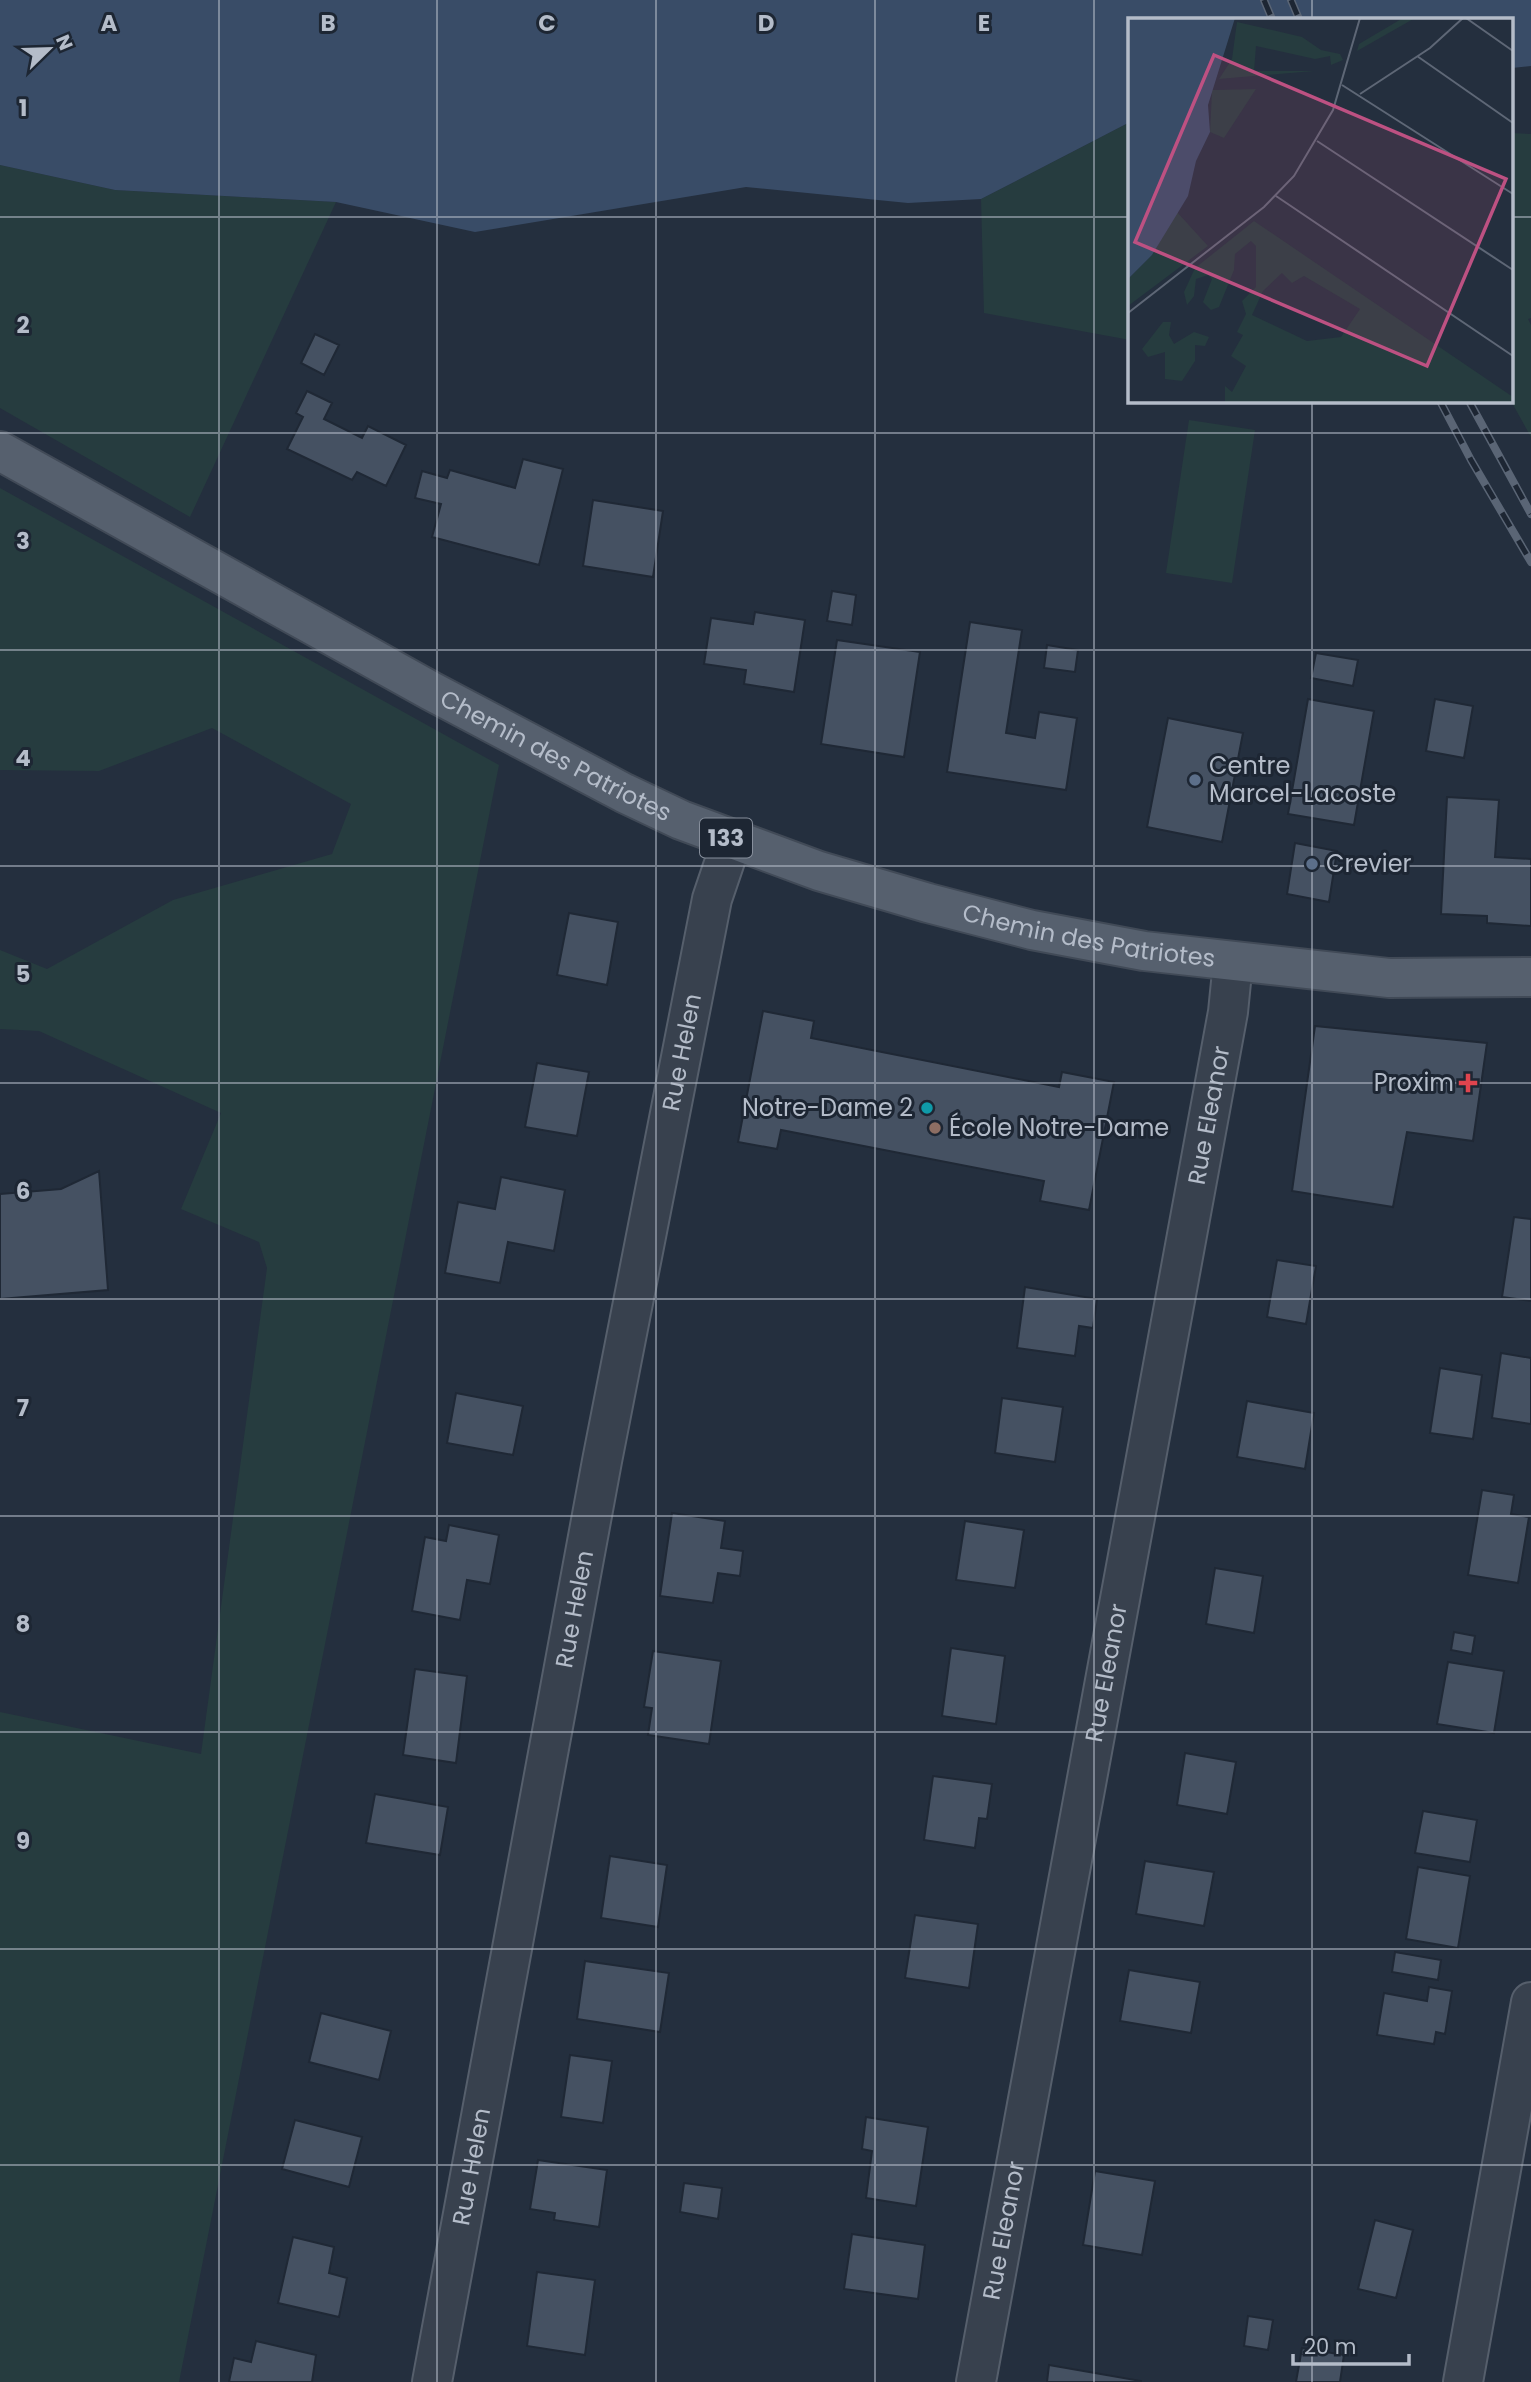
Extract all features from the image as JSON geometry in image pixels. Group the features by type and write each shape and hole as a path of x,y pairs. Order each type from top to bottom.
{"main road":[{"name":"Chemin des Patriotes","path":"0,451 522,740 624,793 681,820 831,875 1019,926 1144,951 1389,978 1531,977"}],"street":[{"name":"Rue Helen","path":"432,2382 602,1461 674,1090 712,898 732,840"},
{"name":"Rue Eleanor","path":"976,2382 1225,1026 1233,962"},
{"path":"1463,2382 1531,2002"}],"green space":[{"path":"1128,123 1128,340 984,313 981,199"},
{"path":"1514,133 1531,134 1531,318 1528,319 1531,325 1531,437 1512,402 1514,402"},
{"path":"0,165 115,190 336,202 190,517 0,408"},
{"path":"1189,420 1255,430 1232,583 1166,573"},
{"path":"0,488 499,765 179,2382 0,2382 0,1712 201,1754 267,1268 259,1242 181,1209 221,1113 39,1031 0,1029 0,950 47,969 173,900 332,854 351,804 212,728 99,771 0,770"}],"water":[{"path":"0,0 1531,0 1531,66 1514,68 1514,18 1128,18 1128,123 981,199 908,203 746,187 475,232 336,202 115,190 0,165"}],"building":[{"path":"315,334 339,345 324,375 301,363"},
{"path":"307,391 332,403 324,419 362,438 368,426 406,445 386,486 357,472 352,480 287,449 303,417 296,413"},
{"path":"523,459 563,469 539,565 432,537 441,504 415,498 422,471 447,478 450,470 515,488"},
{"path":"593,500 663,511 653,577 583,566"},
{"path":"832,591 856,595 852,625 827,621"},
{"path":"755,612 805,620 794,692 744,684 746,670 704,664 711,618 753,624"},
{"path":"970,622 1022,630 1006,733 1035,738 1039,712 1077,718 1066,790 947,772"},
{"path":"837,640 920,652 904,757 821,744"},
{"path":"1047,645 1078,650 1075,672 1044,668"},
{"path":"1316,653 1358,660 1353,686 1311,678"},
{"path":"1308,699 1374,711 1354,825 1288,814"},
{"path":"1435,699 1473,706 1464,758 1426,751"},
{"name":"Centre Marcel-Lacoste","path":"1168,718 1243,733 1222,842 1147,827"},
{"path":"1447,797 1499,800 1495,857 1531,859 1531,926 1487,923 1487,916 1441,914"},
{"path":"1295,843 1337,851 1329,902 1287,894"},
{"path":"569,913 618,922 607,985 557,975"},
{"name":"Notre-Dame 2","path":"763,1011 814,1021 811,1038 1059,1087 1062,1072 1114,1082 1089,1210 1040,1201 1044,1181 781,1130 777,1149 738,1142"},
{"path":"1315,1026 1487,1043 1473,1141 1407,1132 1393,1207 1292,1191"},
{"path":"537,1063 589,1072 577,1136 525,1127"},
{"path":"99,1171 108,1290 0,1299 0,1194 61,1189"},
{"path":"501,1177 565,1190 554,1251 508,1242 500,1283 445,1273 458,1202 495,1209"},
{"path":"1514,1217 1531,1219 1531,1301 1502,1297"},
{"path":"1277,1260 1316,1266 1306,1324 1267,1317"},
{"path":"1025,1287 1097,1299 1093,1328 1079,1326 1075,1356 1017,1348"},
{"path":"1501,1353 1531,1358 1531,1424 1492,1418"},
{"path":"1440,1368 1482,1375 1473,1439 1430,1433"},
{"path":"456,1393 523,1406 513,1455 447,1443"},
{"path":"1002,1398 1063,1407 1055,1462 995,1453"},
{"path":"1247,1401 1314,1413 1305,1469 1237,1457"},
{"path":"1482,1490 1514,1495 1511,1514 1529,1517 1518,1583 1468,1575"},
{"path":"672,1513 725,1521 721,1548 743,1551 740,1576 718,1573 713,1603 660,1596"},
{"path":"965,1521 1024,1530 1015,1588 956,1580"},
{"path":"449,1525 499,1535 490,1584 467,1580 460,1620 412,1611 425,1537 446,1541"},
{"path":"1215,1568 1263,1576 1254,1633 1206,1624"},
{"path":"1454,1632 1475,1636 1472,1654 1451,1650"},
{"path":"951,1648 1005,1656 996,1724 942,1716"},
{"path":"653,1651 721,1661 709,1744 648,1735 652,1708 644,1707"},
{"path":"1448,1662 1504,1671 1494,1733 1437,1724"},
{"path":"415,1669 467,1676 456,1763 403,1755"},
{"path":"1185,1753 1236,1762 1227,1814 1177,1805"},
{"path":"933,1776 992,1784 987,1819 979,1818 975,1848 924,1840"},
{"path":"375,1794 448,1807 440,1855 366,1843"},
{"path":"1423,1811 1477,1820 1470,1862 1415,1853"},
{"path":"610,1856 667,1865 658,1927 601,1918"},
{"path":"1145,1861 1214,1872 1204,1926 1136,1914"},
{"path":"1418,1867 1470,1876 1458,1948 1406,1939"},
{"path":"915,1915 978,1924 969,1988 905,1978"},
{"path":"1395,1952 1441,1960 1438,1980 1392,1972"},
{"path":"585,1961 669,1973 660,2032 577,2019"},
{"path":"1129,1970 1200,1982 1191,2033 1120,2021"},
{"path":"1429,1987 1452,1991 1445,2034 1436,2032 1434,2044 1377,2035 1384,1993 1427,2001"},
{"path":"321,2013 391,2031 379,2080 309,2062"},
{"path":"570,2055 612,2061 603,2123 561,2117"},
{"path":"866,2117 928,2127 916,2206 866,2198 872,2151 862,2149"},
{"path":"295,2120 362,2137 349,2187 282,2169"},
{"path":"538,2160 607,2170 599,2227 554,2220 555,2213 530,2209"},
{"path":"1095,2171 1155,2181 1142,2255 1083,2245"},
{"path":"684,2183 722,2188 718,2219 680,2212"},
{"path":"1375,2220 1413,2230 1396,2298 1358,2289"},
{"path":"852,2234 925,2245 918,2299 844,2289"},
{"path":"293,2237 334,2247 329,2273 347,2278 339,2317 278,2303"},
{"path":"537,2272 595,2280 585,2355 527,2346"},
{"path":"1248,2316 1273,2320 1268,2350 1244,2346"},
{"path":"256,2341 316,2355 312,2382 229,2382 234,2358 251,2362"},
{"path":"1302,2348 1344,2355 1340,2382 1296,2382"},
{"path":"1049,2365 1141,2381 1141,2382 1047,2382"}],"railway":[{"path":"1264,0 1272,18"},
{"path":"1291,0 1299,18"},
{"path":"1441,402 1531,562"},
{"path":"1470,402 1531,514"}],"place":[{"name":"Centre Marcel-Lacoste","path":"1195,780"},
{"name":"Crevier","path":"1312,864"},
{"name":"Proxim","path":"1468,1083"},
{"name":"Notre-Dame 2","path":"927,1108"},
{"name":"École Notre-Dame","path":"935,1128"}]}
